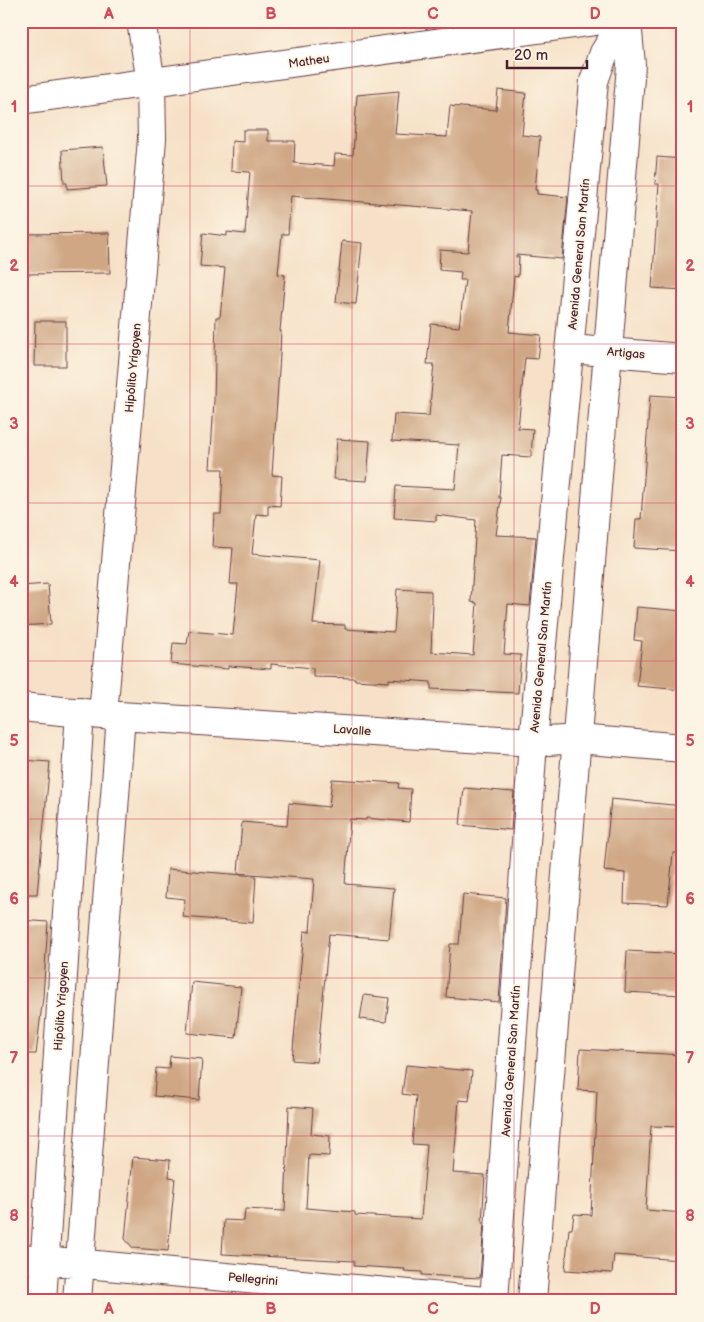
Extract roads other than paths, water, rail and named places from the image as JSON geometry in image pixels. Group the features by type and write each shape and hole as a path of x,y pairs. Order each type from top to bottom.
{"street":[{"name":"Hipólito Yrigoyen","path":"42,1301 33,1259 101,714 151,149 151,82 141,21"},
{"name":"Matheu","path":"21,100 596,21"},
{"name":"Avenida General San Martín","path":"494,1301 533,742 594,81 604,53 625,21"},
{"name":"Avenida General San Martín","path":"532,1301 578,739 607,351 632,65 625,21"},
{"name":"Artigas","path":"570,349 683,358"},
{"name":"Lavalle","path":"21,707 101,714 533,742 578,739 683,748"},
{"name":"Hipólito Yrigoyen","path":"77,1301 101,714"},
{"name":"Pellegrini","path":"33,1259 485,1301"}]}
